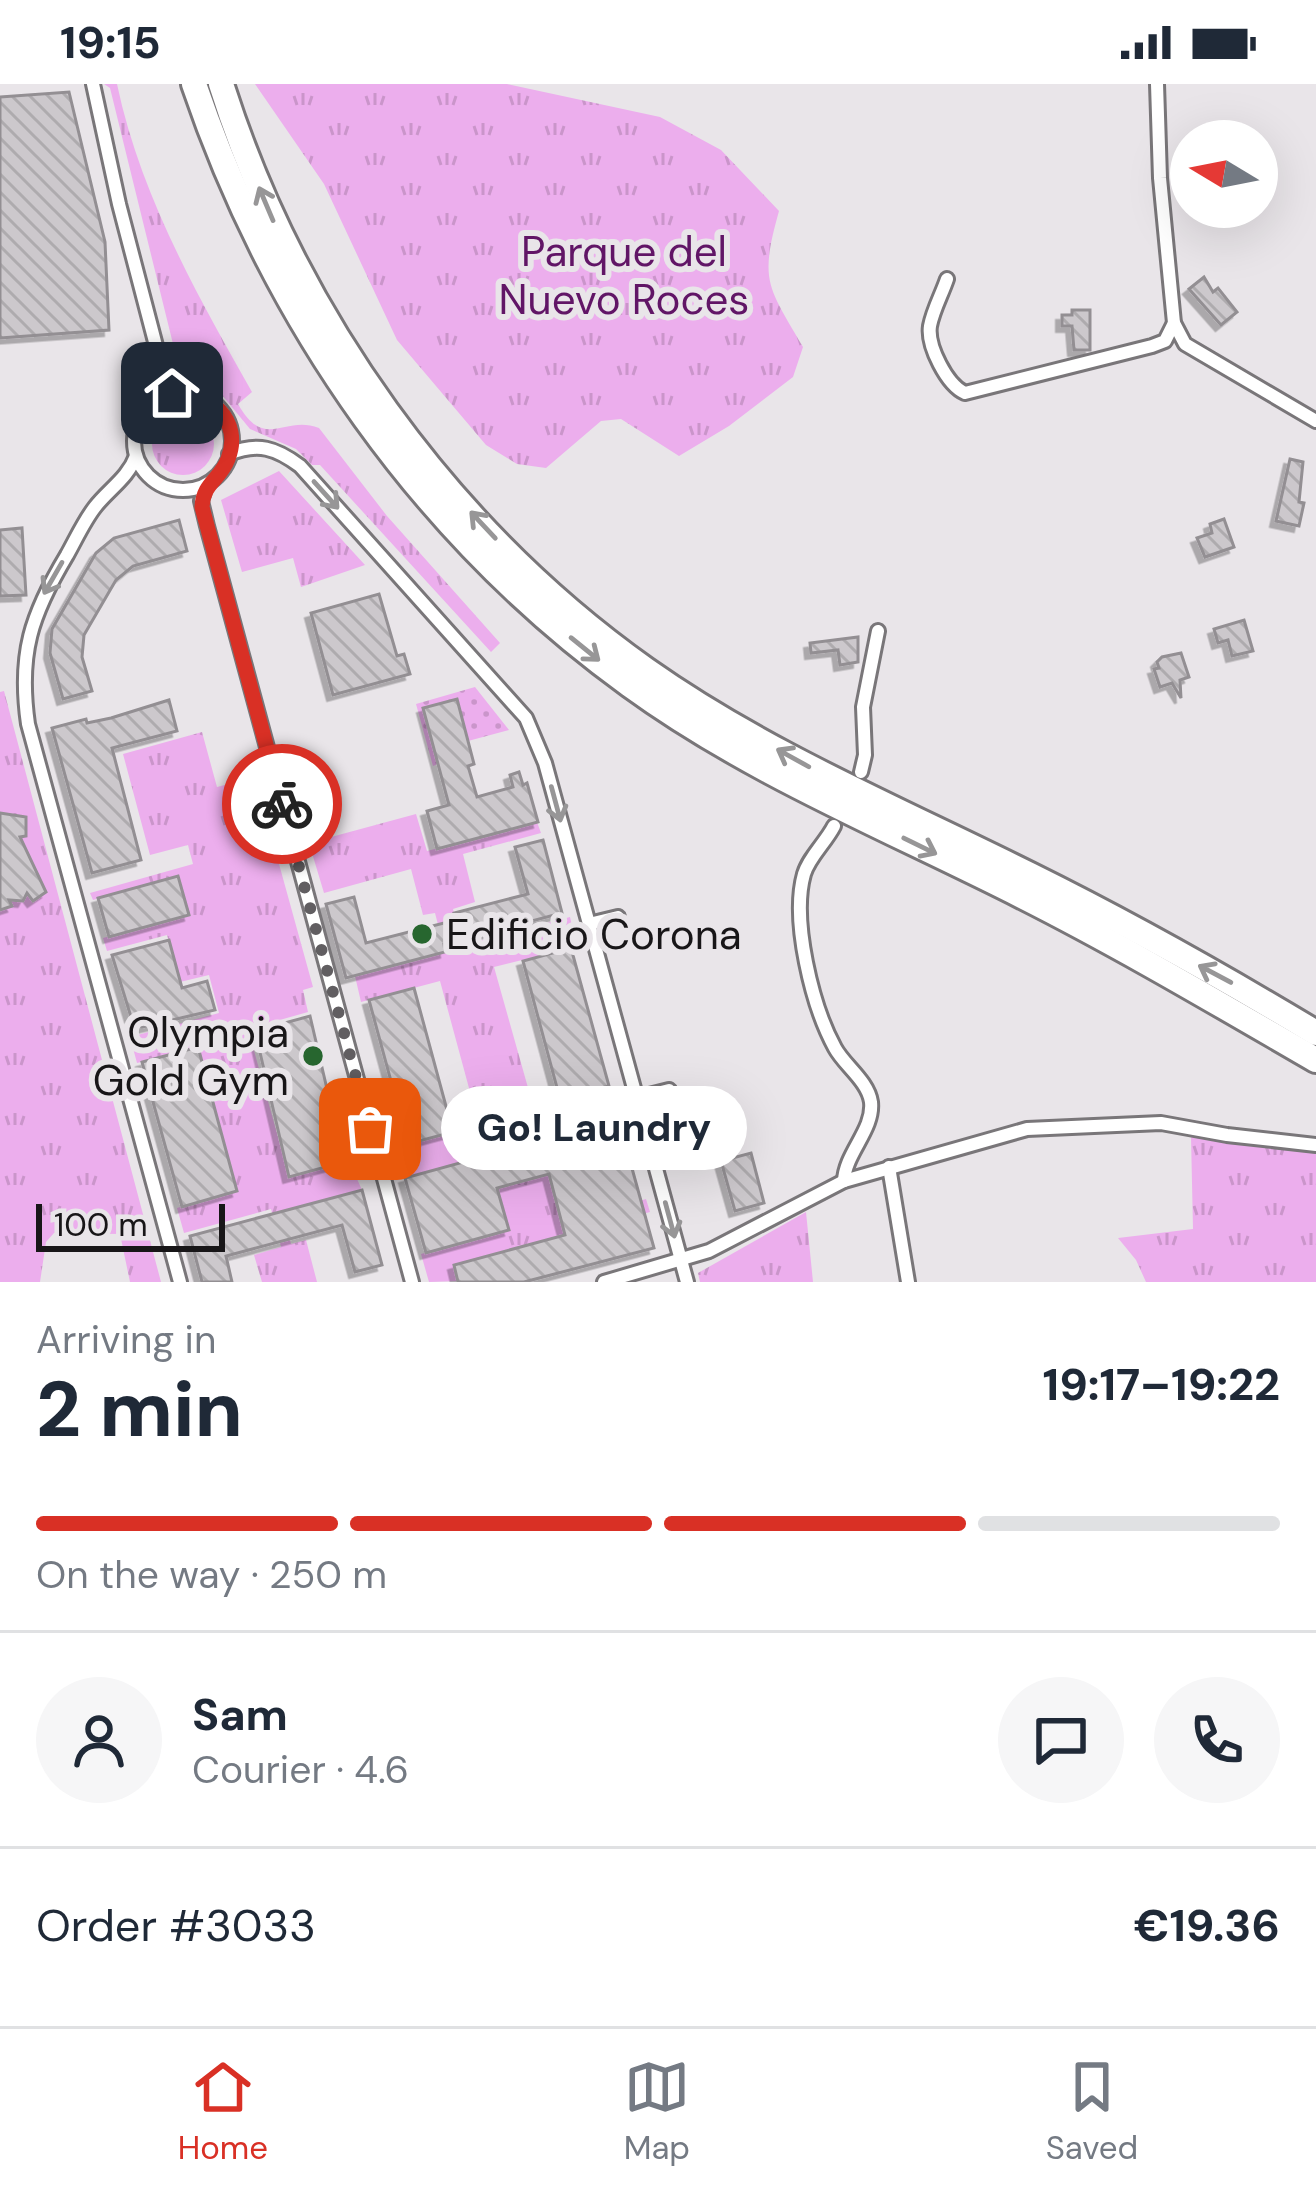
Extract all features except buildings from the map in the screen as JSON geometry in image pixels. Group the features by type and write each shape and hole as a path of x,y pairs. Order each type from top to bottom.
{"highway":[{"path":"194,84 251,228 336,379 389,453 538,612 629,685 712,740 1045,908 1228,1006 1316,1060"},
{"path":"221,84 272,218 346,354 409,439 480,522 554,595 644,669 723,719 1034,877 1316,1033"}],"street":[{"path":"93,84 118,204 160,361 157,399"},
{"path":"1157,84 1160,178 1174,323 1184,344 1316,421"},
{"path":"947,279 930,326 930,340 950,382 964,393 1152,346 1165,341 1174,323"},
{"path":"160,361 171,382 184,392"},
{"path":"184,392 201,395 225,416 231,431 230,454 219,475 206,485 172,490 143,471 136,456 135,430 144,411 157,399 184,392"},
{"path":"230,454 244,448 272,448 300,466 526,718 545,763 687,1282"},
{"path":"136,456 131,469 94,508 41,599 24,662 24,696 180,1282"},
{"path":"206,485 202,501 210,539 412,1282"},
{"path":"861,772 866,755 862,707 878,631"},
{"path":"834,826 805,873 802,902 804,947 815,1003 833,1045 871,1102 844,1181"},
{"path":"589,924 618,917"},
{"path":"637,1098 669,1090"},
{"path":"604,1282 709,1251 844,1181 1027,1129 1161,1123 1226,1136 1316,1144"},
{"path":"889,1167 908,1282"}],"green space":[{"path":"104,84 117,84 155,204 252,392 238,404 248,418 266,429 319,428 387,516 500,643 491,652 320,465 312,465 296,449 250,429 222,395 176,372 110,88"},
{"name":"Parque del Nuevo Roces","path":"255,84 507,84 660,117 721,150 779,211 769,254 770,283 803,347 793,377 729,426 679,456 621,419 601,421 546,468 517,464 486,445 397,340 324,184"},
{"path":"183,413 205,422 214,444 205,466 183,475 161,466 152,444 161,422"},
{"path":"279,471 365,565 301,587 293,558 242,572 221,500"},
{"path":"475,687 509,730 468,741 457,699 424,708 438,764 433,766 416,704"},
{"path":"4,691 161,1282 130,1282 120,1234 54,1233 46,1242 40,1282 0,1282 0,692"},
{"path":"202,732 217,787 255,777 313,987 303,990 308,1012 248,1029 289,1177 349,1161 362,1190 282,1212 291,1244 306,1240 317,1282 262,1282 254,1255 281,1247 271,1209 184,1233 177,1208 237,1191 198,1048 137,1063 130,1037 219,1013 209,975 180,982 167,935 107,951 103,938 188,915 178,876 93,900 90,893 193,864 188,845 150,855 123,754"},
{"path":"416,814 427,851 537,822 541,833 463,854 475,902 453,909 463,945 570,917 576,943 571,948 494,967 534,1109 609,1086 616,1089 623,1113 517,1142 527,1179 549,1174 562,1222 646,1199 650,1212 454,1265 458,1281 429,1282 421,1254 508,1230 497,1188 516,1183 507,1150 409,1177 402,1146 479,1125 440,981 361,1002 355,976 445,952 435,913 423,915 411,869 324,893 309,843"},
{"path":"1191,1137 1316,1153 1316,1282 1146,1282 1118,1238 1193,1229"},
{"path":"806,1212 813,1282 700,1282 698,1273"}],"way so far":[{"path":"282,804 370,1129"}],"place":[{"name":"Edificio Corona","path":"422,934"},
{"name":"Olympia Gold Gym","path":"313,1056"},
{"name":"Go! Laundry","path":"370,1129"}],"route":[{"path":"172,393 201,395 215,404 231,431 226,464 206,485 202,507 282,804"}]}
